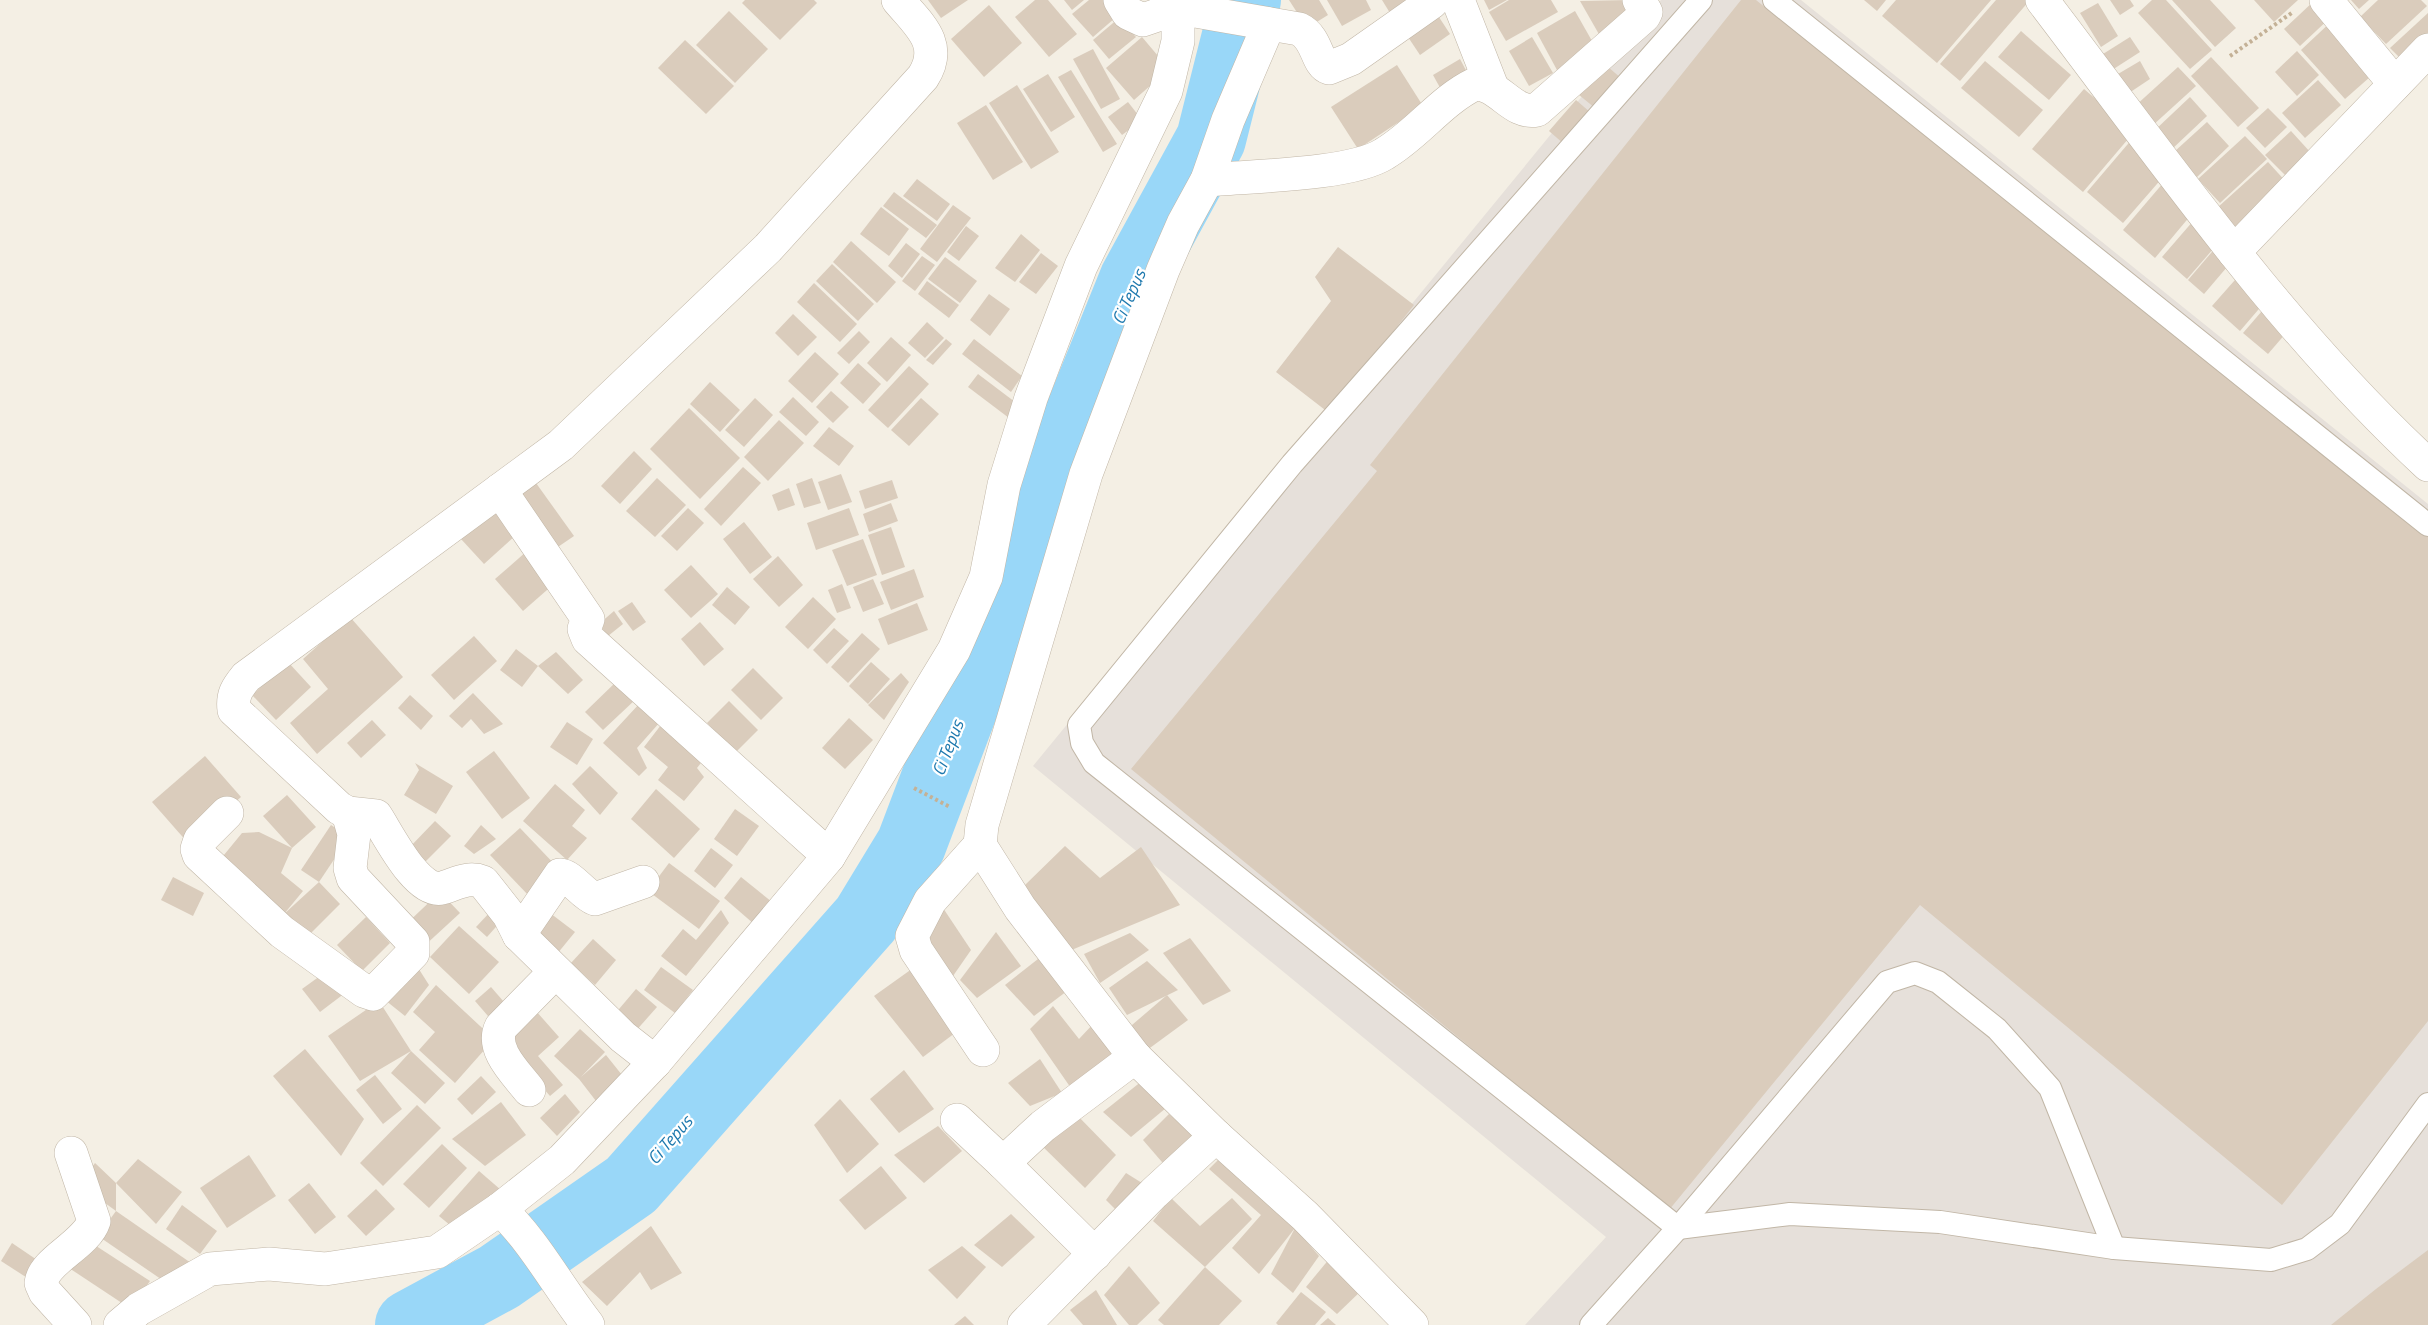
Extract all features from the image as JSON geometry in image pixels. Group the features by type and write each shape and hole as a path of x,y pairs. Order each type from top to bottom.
{"street":[{"path":"227,813 200,840 196,849 199,855 282,932 364,991 374,994 413,953 413,942 353,878 350,868 354,834 348,813 234,710 235,690 246,676 561,445 768,248 923,77 931,64 932,48 922,29 898,0"},
{"path":"1120,0 1128,13 1143,21 1183,5 1308,34 1321,62 1329,68 1352,59 1445,1 1492,87 1521,110 1537,110 1644,16 1646,12 1639,0"},
{"path":"2042,0 2234,252 2301,332 2393,432 2428,465"},
{"path":"2314,3 2395,84"},
{"path":"120,1325 139,1309 210,1269 269,1264 325,1269 437,1252 509,1218 655,1062 829,856 954,650 986,577 1004,485 1031,398 1081,266 1166,91 1178,41 1183,5"},
{"path":"983,1050 916,950 912,936 930,900 980,845 982,825 1086,474 1163,270 1183,224 1208,180 1263,23"},
{"path":"2234,252 2428,50"},
{"path":"1208,180 1354,166 1384,154 1461,91 1475,84 1492,87"},
{"path":"500,490 588,619 584,629 588,639 829,856"},
{"path":"348,813 376,816 412,872 426,885 439,889 467,880 483,882 509,915 519,935 623,1037 655,1062"},
{"path":"980,845 1020,908 1135,1057 1216,1136 1305,1216 1412,1325"},
{"path":"519,935 560,875 566,876 586,896 595,899 643,882"},
{"path":"529,1090 500,1050 498,1034 501,1027 555,972"},
{"path":"1003,1163 1043,1126 1135,1057"},
{"path":"957,1120 1095,1254"},
{"path":"1024,1325 1154,1193 1216,1136"},
{"path":"71,1153 94,1221 89,1232 45,1273 41,1283 45,1292 75,1325"},
{"path":"509,1218 588,1325"}],"lane":[{"path":"1701,0 1292,464 1079,725 1082,743 1094,763 1678,1228 1790,1214 1940,1222 2114,1248 2271,1260 2307,1249 2340,1224 2428,1104"},
{"path":"1774,0 2428,525"},
{"path":"1591,1325 1678,1228 1887,982 1915,974 1938,982 1989,1022 2050,1088 2114,1248"}],"path":[{"path":"2230,56 2314,3"},
{"path":"910,786 955,810"}],"shaded area":[{"path":"1661,0 1801,0 2428,504 2428,1325 1525,1325 1606,1237 1033,766"}],"building":[{"path":"745,0 814,0 817,3 780,40 742,3"},
{"path":"928,0 968,0 941,18"},
{"path":"1035,0 1048,0 1077,34 1049,57 1015,17"},
{"path":"1064,0 1084,0 1072,10"},
{"path":"1089,0 1111,0 1122,12 1093,37 1072,14"},
{"path":"1289,0 1319,0 1328,15 1307,28"},
{"path":"1327,0 1366,0 1371,10 1342,26"},
{"path":"1382,0 1412,0 1390,13"},
{"path":"1484,0 1507,0 1489,10"},
{"path":"1509,0 1551,0 1558,12 1506,41 1489,12"},
{"path":"1630,0 1638,14 1600,36 1580,1"},
{"path":"1741,0 1756,0 2428,537 2428,1021 2282,1205 1920,905 1669,1210 1131,769 1377,471 1370,465"},
{"path":"1864,0 1886,0 1877,11"},
{"path":"1896,0 1991,0 1937,63 1882,16"},
{"path":"1996,0 2030,0 1960,81 1940,64"},
{"path":"2110,0 2130,0 2134,6 2120,15"},
{"path":"2152,0 2166,0 2212,50 2190,69 2138,13"},
{"path":"2172,0 2210,0 2236,28 2215,47"},
{"path":"2254,0 2298,0 2274,22"},
{"path":"2315,0 2332,16 2300,46 2284,29"},
{"path":"2351,0 2369,0 2359,9"},
{"path":"2378,0 2421,0 2427,6 2386,44 2360,17"},
{"path":"2098,3 2118,36 2101,47 2080,13"},
{"path":"989,5 1022,43 984,77 951,39"},
{"path":"729,11 768,49 735,83 696,45"},
{"path":"1435,11 1450,34 1420,55 1404,31"},
{"path":"1575,11 1596,48 1557,70 1537,33"},
{"path":"2428,13 2428,41 2404,62 2390,48"},
{"path":"1119,18 1136,37 1109,59 1093,40"},
{"path":"2334,19 2379,69 2345,99 2301,50"},
{"path":"2021,31 2071,75 2049,100 1998,57"},
{"path":"1142,37 1169,69 1134,100 1106,68"},
{"path":"1532,37 1553,73 1529,86 1509,51"},
{"path":"2130,37 2140,52 2112,70 2103,54"},
{"path":"685,40 734,86 706,114 658,68"},
{"path":"1093,49 1120,99 1101,109 1073,59"},
{"path":"2297,51 2319,75 2297,96 2275,72"},
{"path":"2211,57 2259,108 2238,127 2191,76"},
{"path":"1460,59 1470,78 1443,93 1433,75"},
{"path":"1600,60 1622,79 1595,108 1573,90"},
{"path":"1985,61 2043,110 2019,137 1961,88"},
{"path":"2140,61 2150,79 2129,93 2118,74"},
{"path":"1397,65 1423,106 1358,149 1331,107"},
{"path":"2178,67 2196,86 2152,126 2134,107"},
{"path":"1071,70 1117,144 1103,152 1058,77"},
{"path":"1048,74 1075,117 1051,132 1023,89"},
{"path":"2318,80 2341,105 2305,138 2282,113"},
{"path":"1017,85 1059,152 1031,169 989,103"},
{"path":"2084,89 2134,132 2083,192 2032,149"},
{"path":"2190,97 2207,116 2171,150 2154,131"},
{"path":"1576,100 1591,113 1564,144 1549,131"},
{"path":"1128,102 1142,120 1122,135 1108,117"},
{"path":"986,105 1023,162 993,180 957,123"},
{"path":"2268,108 2287,127 2265,148 2246,128"},
{"path":"2207,122 2229,146 2197,177 2174,152"},
{"path":"2291,131 2311,153 2286,176 2265,155"},
{"path":"2245,136 2267,159 2220,203 2198,179"},
{"path":"2133,138 2170,169 2123,223 2087,192"},
{"path":"2268,162 2288,184 2238,230 2217,208"},
{"path":"917,179 950,204 937,221 903,196"},
{"path":"2164,182 2196,209 2155,258 2123,230"},
{"path":"894,192 937,225 926,238 883,206"},
{"path":"953,205 971,218 937,262 920,249"},
{"path":"881,207 909,229 889,256 860,234"},
{"path":"2194,220 2220,241 2187,279 2162,257"},
{"path":"966,226 979,236 959,261 947,252"},
{"path":"1021,234 1040,250 1015,282 995,268"},
{"path":"851,241 896,282 877,303 833,262"},
{"path":"906,243 920,254 902,278 888,266"},
{"path":"2217,246 2233,260 2204,294 2188,280"},
{"path":"1338,247 1414,305 1329,413 1276,372 1331,301 1315,277"},
{"path":"1041,253 1058,266 1036,294 1019,282"},
{"path":"922,256 935,265 915,291 902,281"},
{"path":"945,257 977,281 960,303 928,279"},
{"path":"832,264 874,304 858,321 816,281"},
{"path":"2242,272 2270,296 2240,331 2212,306"},
{"path":"927,281 959,305 949,318 918,294"},
{"path":"814,283 857,324 840,342 797,302"},
{"path":"989,294 1010,309 990,336 970,320"},
{"path":"2268,304 2293,325 2268,354 2243,333"},
{"path":"793,314 817,337 798,356 775,333"},
{"path":"927,322 944,338 925,358 908,343"},
{"path":"859,331 870,342 849,364 837,353"},
{"path":"891,337 911,355 887,382 867,363"},
{"path":"946,339 952,344 933,365 926,360"},
{"path":"974,339 1022,376 1011,392 962,354"},
{"path":"815,352 839,374 812,403 788,381"},
{"path":"858,363 881,384 863,404 840,383"},
{"path":"909,366 929,384 888,428 868,410"},
{"path":"978,374 1023,408 1013,421 968,387"},
{"path":"710,382 740,410 720,432 690,404"},
{"path":"831,391 849,407 833,423 816,407"},
{"path":"793,397 819,422 806,436 779,412"},
{"path":"755,398 773,415 744,447 725,430"},
{"path":"921,398 939,414 909,446 891,430"},
{"path":"689,408 740,458 700,499 650,449"},
{"path":"779,420 804,443 768,481 744,457"},
{"path":"829,427 854,446 839,466 813,446"},
{"path":"634,451 652,469 620,504 601,486"},
{"path":"743,467 761,483 721,526 704,509"},
{"path":"841,474 852,502 828,510 818,482"},
{"path":"657,478 686,505 655,537 626,511"},
{"path":"812,478 821,503 804,508 796,484"},
{"path":"892,480 898,498 865,509 859,491"},
{"path":"536,483 574,536 552,551 514,498"},
{"path":"789,488 795,505 778,511 772,495"},
{"path":"891,503 898,521 869,532 863,514"},
{"path":"688,508 704,523 677,551 661,536"},
{"path":"849,508 859,535 816,550 807,523"},
{"path":"492,510 516,535 484,564 461,539"},
{"path":"744,522 772,557 750,574 723,539"},
{"path":"891,527 905,567 882,575 868,535"},
{"path":"863,539 877,575 847,586 832,550"},
{"path":"527,551 555,583 523,611 495,579"},
{"path":"778,556 803,585 779,607 753,579"},
{"path":"691,565 718,594 691,618 664,590"},
{"path":"914,569 924,597 891,610 880,582"},
{"path":"873,579 884,604 863,612 853,587"},
{"path":"842,584 851,608 837,613 828,590"},
{"path":"727,587 750,607 735,625 712,605"},
{"path":"813,597 836,619 808,649 785,627"},
{"path":"632,602 646,622 633,631 618,611"},
{"path":"917,603 928,630 888,645 878,619"},
{"path":"614,611 623,624 608,636 599,624"},
{"path":"350,617 403,677 317,754 290,723 328,689 303,659"},
{"path":"700,622 724,649 704,666 681,639"},
{"path":"834,628 849,641 827,664 813,650"},
{"path":"862,633 880,649 848,683 831,667"},
{"path":"474,636 497,661 454,700 431,675"},
{"path":"516,649 538,666 522,687 500,670"},
{"path":"556,652 583,680 568,694 538,666"},
{"path":"288,662 311,687 276,720 252,695"},
{"path":"871,662 890,679 868,704 849,686"},
{"path":"753,668 783,698 761,720 731,690"},
{"path":"901,673 909,682 884,720 868,705"},
{"path":"618,680 636,699 603,730 585,712"},
{"path":"473,693 503,724 484,734 471,719 462,728 449,716"},
{"path":"410,695 433,716 421,730 398,708"},
{"path":"729,701 758,730 736,752 707,723"},
{"path":"640,703 660,722 637,748 647,768 639,776 603,743"},
{"path":"849,718 873,740 845,769 822,748"},
{"path":"372,720 386,735 361,758 347,743"},
{"path":"567,722 593,739 577,765 550,747"},
{"path":"661,725 704,759 697,768 704,777 684,801 658,780 668,767 644,747"},
{"path":"494,751 530,798 502,819 466,772"},
{"path":"205,756 241,797 188,843 152,802"},
{"path":"415,763 453,786 436,814 404,795 419,770"},
{"path":"590,766 618,793 600,815 572,784"},
{"path":"555,784 585,810 572,826 587,838 567,860 523,821"},
{"path":"656,789 700,829 674,858 631,819"},
{"path":"287,795 316,827 292,848 263,816"},
{"path":"735,809 759,826 737,856 714,839"},
{"path":"435,821 451,836 423,864 408,849"},
{"path":"331,825 349,837 319,882 301,870"},
{"path":"481,825 496,839 474,854 464,846"},
{"path":"520,828 559,869 530,897 490,855"},
{"path":"259,832 292,848 281,873 303,891 284,914 319,882 340,904 305,939 219,861 242,833"},
{"path":"1065,846 1100,878 1141,847 1180,905 1057,956 1025,885"},
{"path":"711,848 733,865 715,888 694,871"},
{"path":"669,863 720,901 699,929 648,891"},
{"path":"173,877 204,893 193,916 161,900"},
{"path":"741,877 772,902 754,924 724,898"},
{"path":"440,892 460,913 422,948 402,928"},
{"path":"941,905 971,950 953,976 915,937"},
{"path":"492,910 503,919 487,937 476,927"},
{"path":"546,910 575,932 557,954 529,932"},
{"path":"721,910 729,923 686,976 661,956 683,929 696,940"},
{"path":"366,917 390,943 362,971 337,945"},
{"path":"459,926 499,962 469,994 430,957"},
{"path":"996,932 1021,966 977,998 960,980"},
{"path":"1130,933 1149,950 1100,983 1084,954"},
{"path":"1190,938 1231,991 1203,1005 1163,953"},
{"path":"593,939 616,960 595,985 571,963"},
{"path":"1038,959 1067,991 1034,1016 1005,985"},
{"path":"1147,961 1178,990 1127,1015 1109,988"},
{"path":"415,963 429,985 405,1016 385,1000"},
{"path":"916,966 959,1030 923,1057 874,996"},
{"path":"661,967 693,990 675,1013 644,990"},
{"path":"320,976 345,993 320,1012 302,989"},
{"path":"436,985 494,1039 455,1083 419,1050 435,1032 413,1012"},
{"path":"491,987 504,1002 488,1016 475,1001"},
{"path":"636,989 657,1007 634,1033 614,1015"},
{"path":"1167,995 1188,1020 1143,1053 1125,1031"},
{"path":"379,1001 411,1051 360,1081 328,1036"},
{"path":"1053,1006 1079,1039 1095,1022 1124,1056 1073,1091 1030,1029"},
{"path":"536,1011 559,1037 538,1056 563,1085 550,1096 502,1041"},
{"path":"580,1029 605,1052 581,1077 606,1055 622,1075 596,1101 579,1079 554,1056"},
{"path":"305,1049 364,1119 341,1156 273,1076"},
{"path":"411,1051 445,1083 425,1104 391,1073"},
{"path":"1040,1059 1062,1093 1030,1106 1008,1083"},
{"path":"904,1070 934,1109 899,1133 870,1099"},
{"path":"375,1075 402,1109 383,1124 356,1090"},
{"path":"481,1076 496,1092 472,1115 457,1099"},
{"path":"1147,1077 1172,1103 1131,1137 1103,1112"},
{"path":"565,1094 580,1112 557,1136 540,1118"},
{"path":"840,1099 879,1144 847,1173 814,1125"},
{"path":"501,1102 526,1135 485,1166 452,1139"},
{"path":"417,1105 441,1128 383,1186 360,1163"},
{"path":"1074,1112 1116,1155 1085,1188 1038,1142"},
{"path":"1169,1114 1202,1143 1168,1169 1143,1140"},
{"path":"938,1126 962,1151 924,1183 894,1155"},
{"path":"442,1144 467,1168 429,1208 403,1184"},
{"path":"249,1155 276,1196 227,1228 200,1188"},
{"path":"1223,1155 1295,1228 1259,1274 1232,1248 1261,1215 1209,1169"},
{"path":"138,1159 182,1192 156,1224 116,1183"},
{"path":"95,1163 116,1183 116,1211 94,1195 86,1175"},
{"path":"881,1166 907,1198 865,1230 839,1200"},
{"path":"479,1171 501,1190 462,1235 439,1216"},
{"path":"1126,1173 1150,1188 1121,1215 1106,1200"},
{"path":"309,1183 336,1217 315,1234 288,1200"},
{"path":"376,1189 395,1209 366,1236 347,1216"},
{"path":"1171,1198 1200,1226 1232,1198 1252,1219 1205,1267 1153,1221"},
{"path":"182,1205 217,1231 200,1254 166,1229"},
{"path":"116,1211 191,1263 174,1288 98,1236"},
{"path":"1011,1214 1035,1237 1002,1267 974,1245"},
{"path":"651,1226 682,1273 651,1290 640,1272 607,1306 582,1282"},
{"path":"1295,1228 1319,1256 1293,1293 1271,1274"},
{"path":"90,1242 150,1281 131,1309 63,1264"},
{"path":"12,1243 43,1264 32,1281 1,1261"},
{"path":"962,1246 986,1267 957,1299 928,1270"},
{"path":"2428,1250 2428,1325 2331,1325 2376,1289"},
{"path":"1330,1258 1364,1288 1337,1314 1306,1287"},
{"path":"1129,1266 1160,1303 1137,1325 1129,1325 1104,1295"},
{"path":"1205,1267 1242,1301 1219,1325 1164,1325 1158,1320"},
{"path":"1096,1290 1117,1325 1083,1325 1070,1310"},
{"path":"1301,1292 1326,1312 1315,1325 1278,1325 1276,1323"},
{"path":"965,1316 974,1325 954,1325"},
{"path":"1328,1318 1336,1325 1320,1325"}],"waterway":[{"name":"Ci Tepus","path":"410,1325 499,1277 631,1185 866,919 911,845 989,639 1134,280 1211,139 1246,0"}]}
